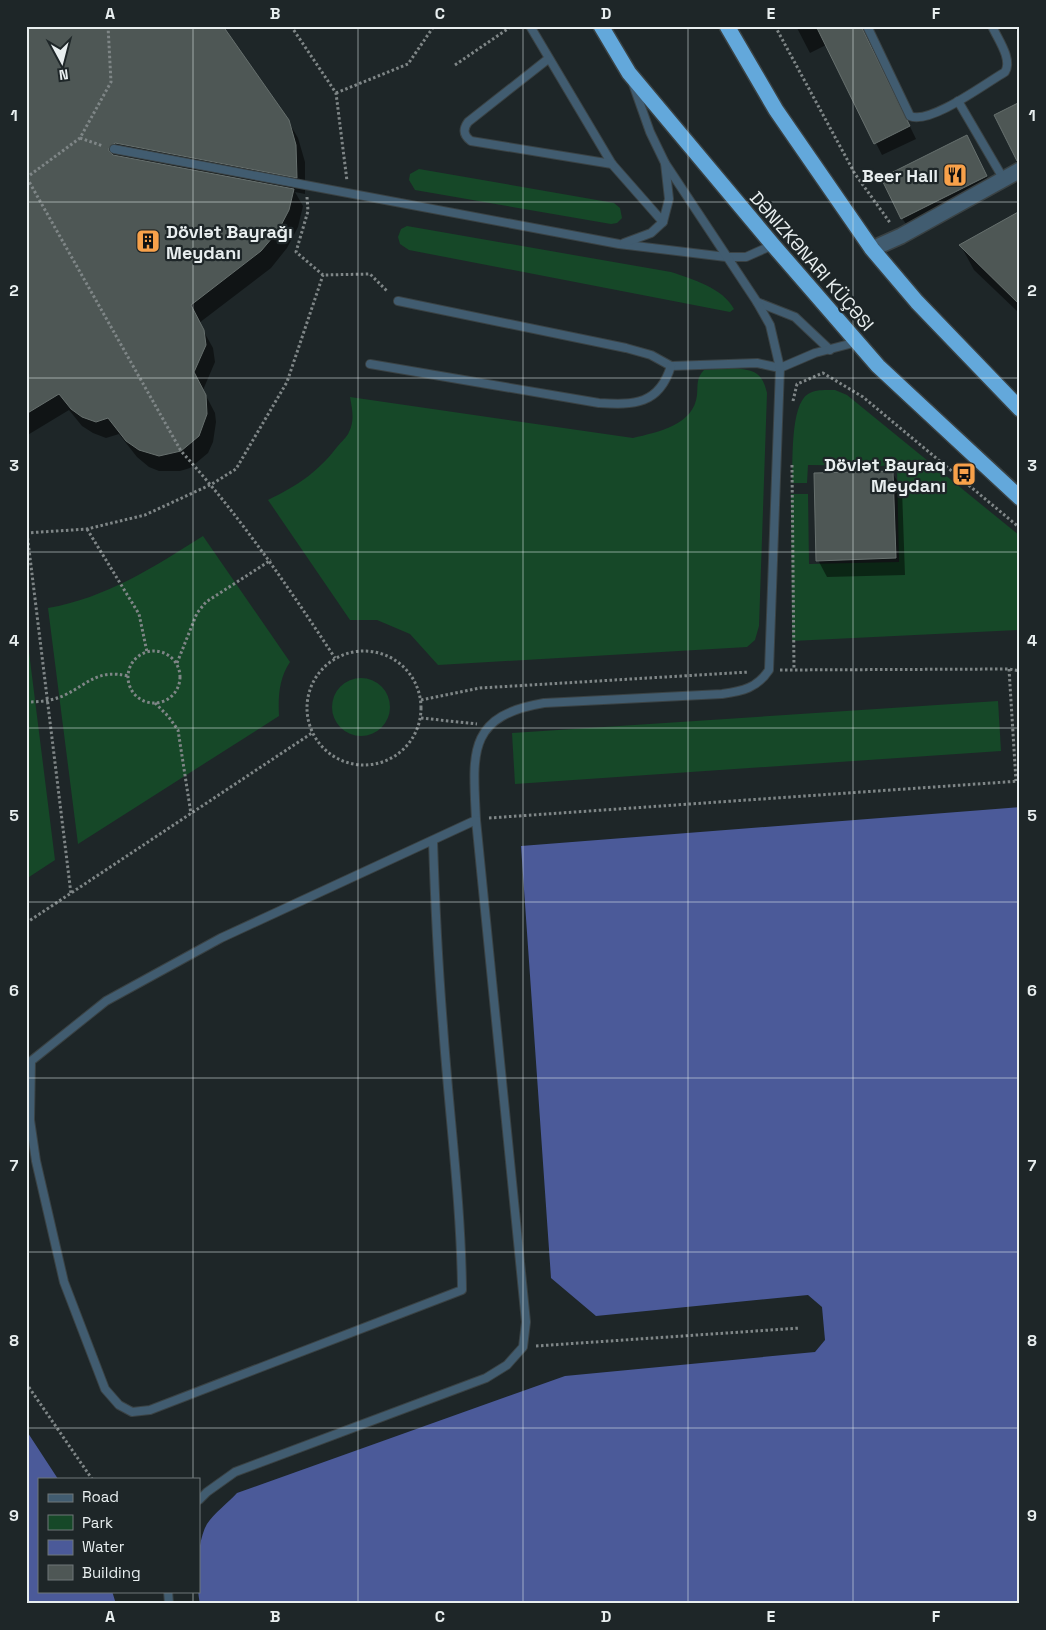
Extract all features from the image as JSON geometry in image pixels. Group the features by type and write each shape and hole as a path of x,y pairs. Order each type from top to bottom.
{"highway":[{"path":"601,26 629,73 857,342 933,419 1020,498"},
{"path":"726,26 776,110 872,249 917,302 1020,409"}],"street":[{"path":"872,249 901,236 1002,178 1020,170"}],"lane":[{"path":"530,26 612,164 664,222"},
{"path":"867,26 910,116 922,118 958,102 1005,72 1008,67 1007,60 992,26"},
{"path":"548,59 468,122 464,128 464,134 471,141 612,164"},
{"path":"200,1499 235,1472 486,1378 507,1365 523,1347 526,1322 476,820 476,751 483,730 500,716 520,707 544,703 722,694 744,691 761,683 770,670 780,368 770,325 757,302 665,163 650,132 629,73"},
{"path":"958,102 1002,178"},
{"path":"114,149 619,244 726,257 746,257 773,245"},
{"path":"619,244 651,234 664,222 669,199 665,163"},
{"path":"398,301 626,348 651,355 671,366 748,363 780,368 815,353 857,342"},
{"path":"757,302 795,317 830,350"},
{"path":"370,364 599,403 630,405 644,401 656,392 666,381 671,366"},
{"path":"433,841 443,1028 462,1242 462,1290 150,1410 132,1412 119,1406 105,1389 64,1282 36,1161 30,1120 31,1061 106,1001 213,943 331,886 476,820"}],"path":[{"path":"108,26 111,82 80,138 26,178 181,451 212,484 271,560 334,658"},
{"path":"291,26 336,93 347,183"},
{"path":"336,93 408,64 434,26"},
{"path":"775,26 855,174 879,210 901,236"},
{"path":"455,65 509,28"},
{"path":"80,138 114,149"},
{"path":"308,211 296,252 323,275 370,274 398,301"},
{"path":"71,894 49,701 27,533 87,529 145,515 212,484 236,469 287,382 323,275"},
{"path":"793,404 797,384 823,373 863,397 1020,528"},
{"path":"792,463 794,670"},
{"path":"87,529 139,614 146,652"},
{"path":"176,663 197,613 206,602 271,560"},
{"path":"366,650 389,656 408,670 417,684 421,700 421,718 415,735 404,749 389,759 372,765 354,765 337,759 322,748 312,733 307,717 306,700 312,683 321,669 334,658 349,652 366,650"},
{"path":"146,652 163,652 176,663 181,677 176,692 170,698 154,703 146,702 133,692 128,676 133,661 146,652"},
{"path":"421,700 480,688 770,670 1009,669 1020,671"},
{"path":"476,820 1018,781 1009,669"},
{"path":"26,702 49,701 66,695 99,676 108,674 128,676"},
{"path":"154,703 168,716 178,730 191,814"},
{"path":"421,718 476,723 483,730"},
{"path":"26,923 312,733"},
{"path":"523,1347 800,1328"},
{"path":"26,1383 91,1478"}],"green space":[{"path":"419,169 614,203 620,208 622,218 617,223 611,224 415,190 409,180 410,174"},
{"path":"407,226 671,272 697,281 715,290 734,309 730,312 409,250 400,244 398,237 401,229"},
{"path":"732,368 756,373 762,380 767,393 759,626 755,640 747,647 438,665 410,634 377,620 350,620 268,500 298,484 322,464 345,438 351,428 352,410 350,397 633,438 673,426 689,414 697,395 701,373 704,370"},
{"path":"835,390 847,395 1020,536 1020,630 792,641 791,494 808,494 809,564 899,562 897,466 808,465 807,483 792,483 795,422 802,400 814,391"},
{"path":"203,536 290,662 286,668 280,688 279,716 78,844 48,608 90,597 110,589 148,570"},
{"path":"26,628 55,860 26,879"},
{"path":"355,678 367,678 382,686 390,701 390,713 382,728 367,736 355,736 340,728 332,713 332,701 340,686"},
{"path":"998,701 1001,751 515,784 512,733"}],"water":[{"path":"1020,807 1020,1604 200,1604 200,1548 203,1532 210,1520 237,1493 565,1376 815,1352 825,1340 822,1307 808,1295 596,1316 551,1278 521,846"},
{"path":"26,1430 57,1478 38,1478 38,1592 112,1592 116,1604 26,1604"}],"building":[{"name":"Dövlət Bayrağı Meydanı","path":"26,26 223,26 289,120 296,145 297,178 115,143 109,148 113,155 294,189 289,210 278,231 261,251 191,305 204,330 206,345 194,372 206,395 207,414 199,436 181,451 159,456 139,450 126,441 108,418 96,422 82,417 71,409 59,394 26,414"},
{"path":"816,26 861,26 910,126 874,144"},
{"path":"1020,102 1020,161 1017,161 994,115"},
{"path":"967,135 987,176 901,219 881,178"},
{"path":"1020,211 1020,305 959,245"},
{"path":"893,471 896,558 816,561 814,473"}],"place":[{"name":"Beer Hall","path":"955,175"},
{"name":"Dövlət Bayrağı Meydanı","path":"148,241"},
{"name":"Dövlət Bayraq Meydanı","path":"964,474"}]}
